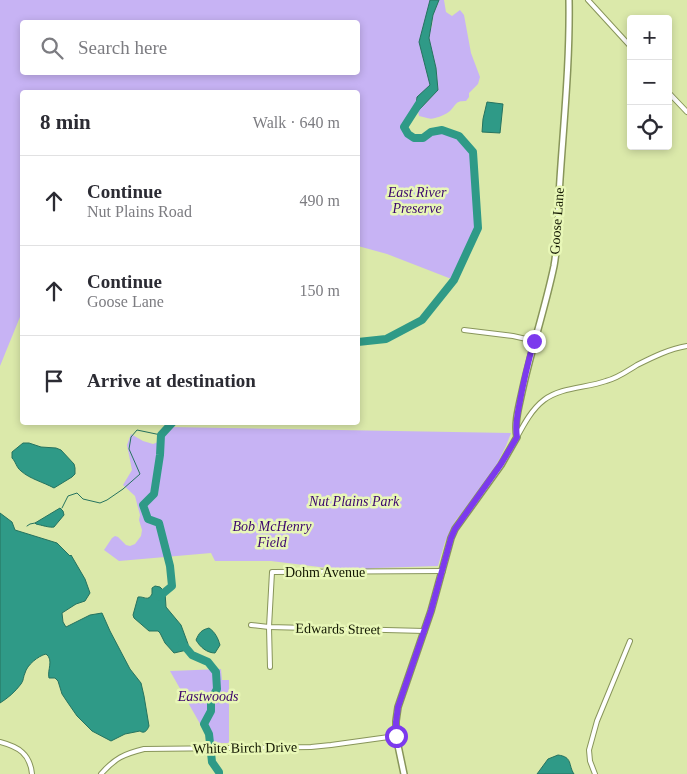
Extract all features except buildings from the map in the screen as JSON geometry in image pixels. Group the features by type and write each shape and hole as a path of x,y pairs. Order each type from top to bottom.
{"street":[{"name":"Goose Lane","path":"517,437 517,420 521,397 550,284 557,246 567,78 568,0"},
{"path":"588,0 627,43"},
{"path":"672,96 687,112"},
{"path":"464,330 513,336 534,341"},
{"path":"404,774 396,736 398,707 425,631 455,529 501,464 534,410 543,400 562,391 608,381 653,357 679,347 687,346"},
{"name":"Dohm Avenue","path":"270,667 269,627 272,572 443,571"},
{"name":"Edwards Street","path":"251,625 425,631"},
{"path":"595,774 590,761 590,750 597,721 630,642"},
{"name":"White Birch Drive","path":"100,774 108,765 126,753 144,749 330,746 396,736"},
{"path":"0,742 18,749 26,755 31,764 32,774"}],"green space":[{"name":"East River Preserve","path":"0,0 436,0 431,12 430,30 439,0 444,0 446,12 452,16 460,10 464,15 471,53 480,77 478,84 469,93 466,101 458,102 447,113 433,119 419,116 418,111 438,90 436,68 429,40 428,54 433,86 425,100 416,106 404,127 408,134 414,138 423,138 431,132 442,130 459,136 473,152 478,228 454,280 387,254 360,247 360,90 20,90 20,317 0,366"},
{"name":"Nut Plains Park","path":"166,427 511,433 488,482 456,520 445,542 438,566 376,568 352,571 271,561 215,561 211,553 119,561 104,550 112,538 118,537 126,545 130,546 135,544 141,536 142,530 135,496 123,485 132,470 127,445 131,434 153,444 158,442"},
{"name":"Eastwoods","path":"221,669 222,680 229,680 229,743 211,743 170,671"}],"water":[{"path":"430,0 439,0 433,15 429,38 436,68 438,90 418,111 416,106 417,97 430,85 419,42"},
{"path":"487,102 503,104 500,133 482,132"},
{"path":"23,443 61,450 74,464 75,474 54,488 28,476 19,469 12,458 12,452"},
{"path":"60,508 64,515 54,527 35,523"},
{"path":"0,513 12,522 15,530 57,543 71,555 85,579 90,593 85,601 76,604 62,613 63,622 66,627 90,615 102,613 130,669 141,683 149,726 145,732 125,734 111,741 92,731 77,716 68,703 62,694 58,681 55,678 49,678 50,659 46,654 30,664 21,684 0,703"},
{"path":"155,586 160,587 165,592 166,607 181,625 188,644 187,650 174,653 158,631 149,631 134,618 133,615 138,597 149,598 152,594 152,588"},
{"path":"209,628 216,635 220,645 215,653 204,649 196,640 201,632"},
{"path":"558,755 568,760 574,774 537,774 548,759"}],"waterway":[{"path":"360,342 386,339 422,320 454,280 478,228 473,152 459,136 442,130 431,132 423,138 414,138 408,134 404,127 422,99"},
{"path":"160,597 172,586 170,566 159,523 148,519 143,505 154,494 161,435 170,425"},
{"path":"62,508 68,496 77,493 83,499 100,503 123,489 140,474 129,449 131,437 137,430 161,435"},
{"path":"27,526 35,523"},
{"path":"182,643 192,655 208,662 216,672 217,689 211,700 211,711 204,724 209,734 212,762 219,774"}],"route":[{"path":"396,736 398,707 431,611 451,538 459,522 482,493 517,437 517,420 521,397 534,341"}],"park label":[{"name":"Bob McHenry Field","path":"272,534"}]}
